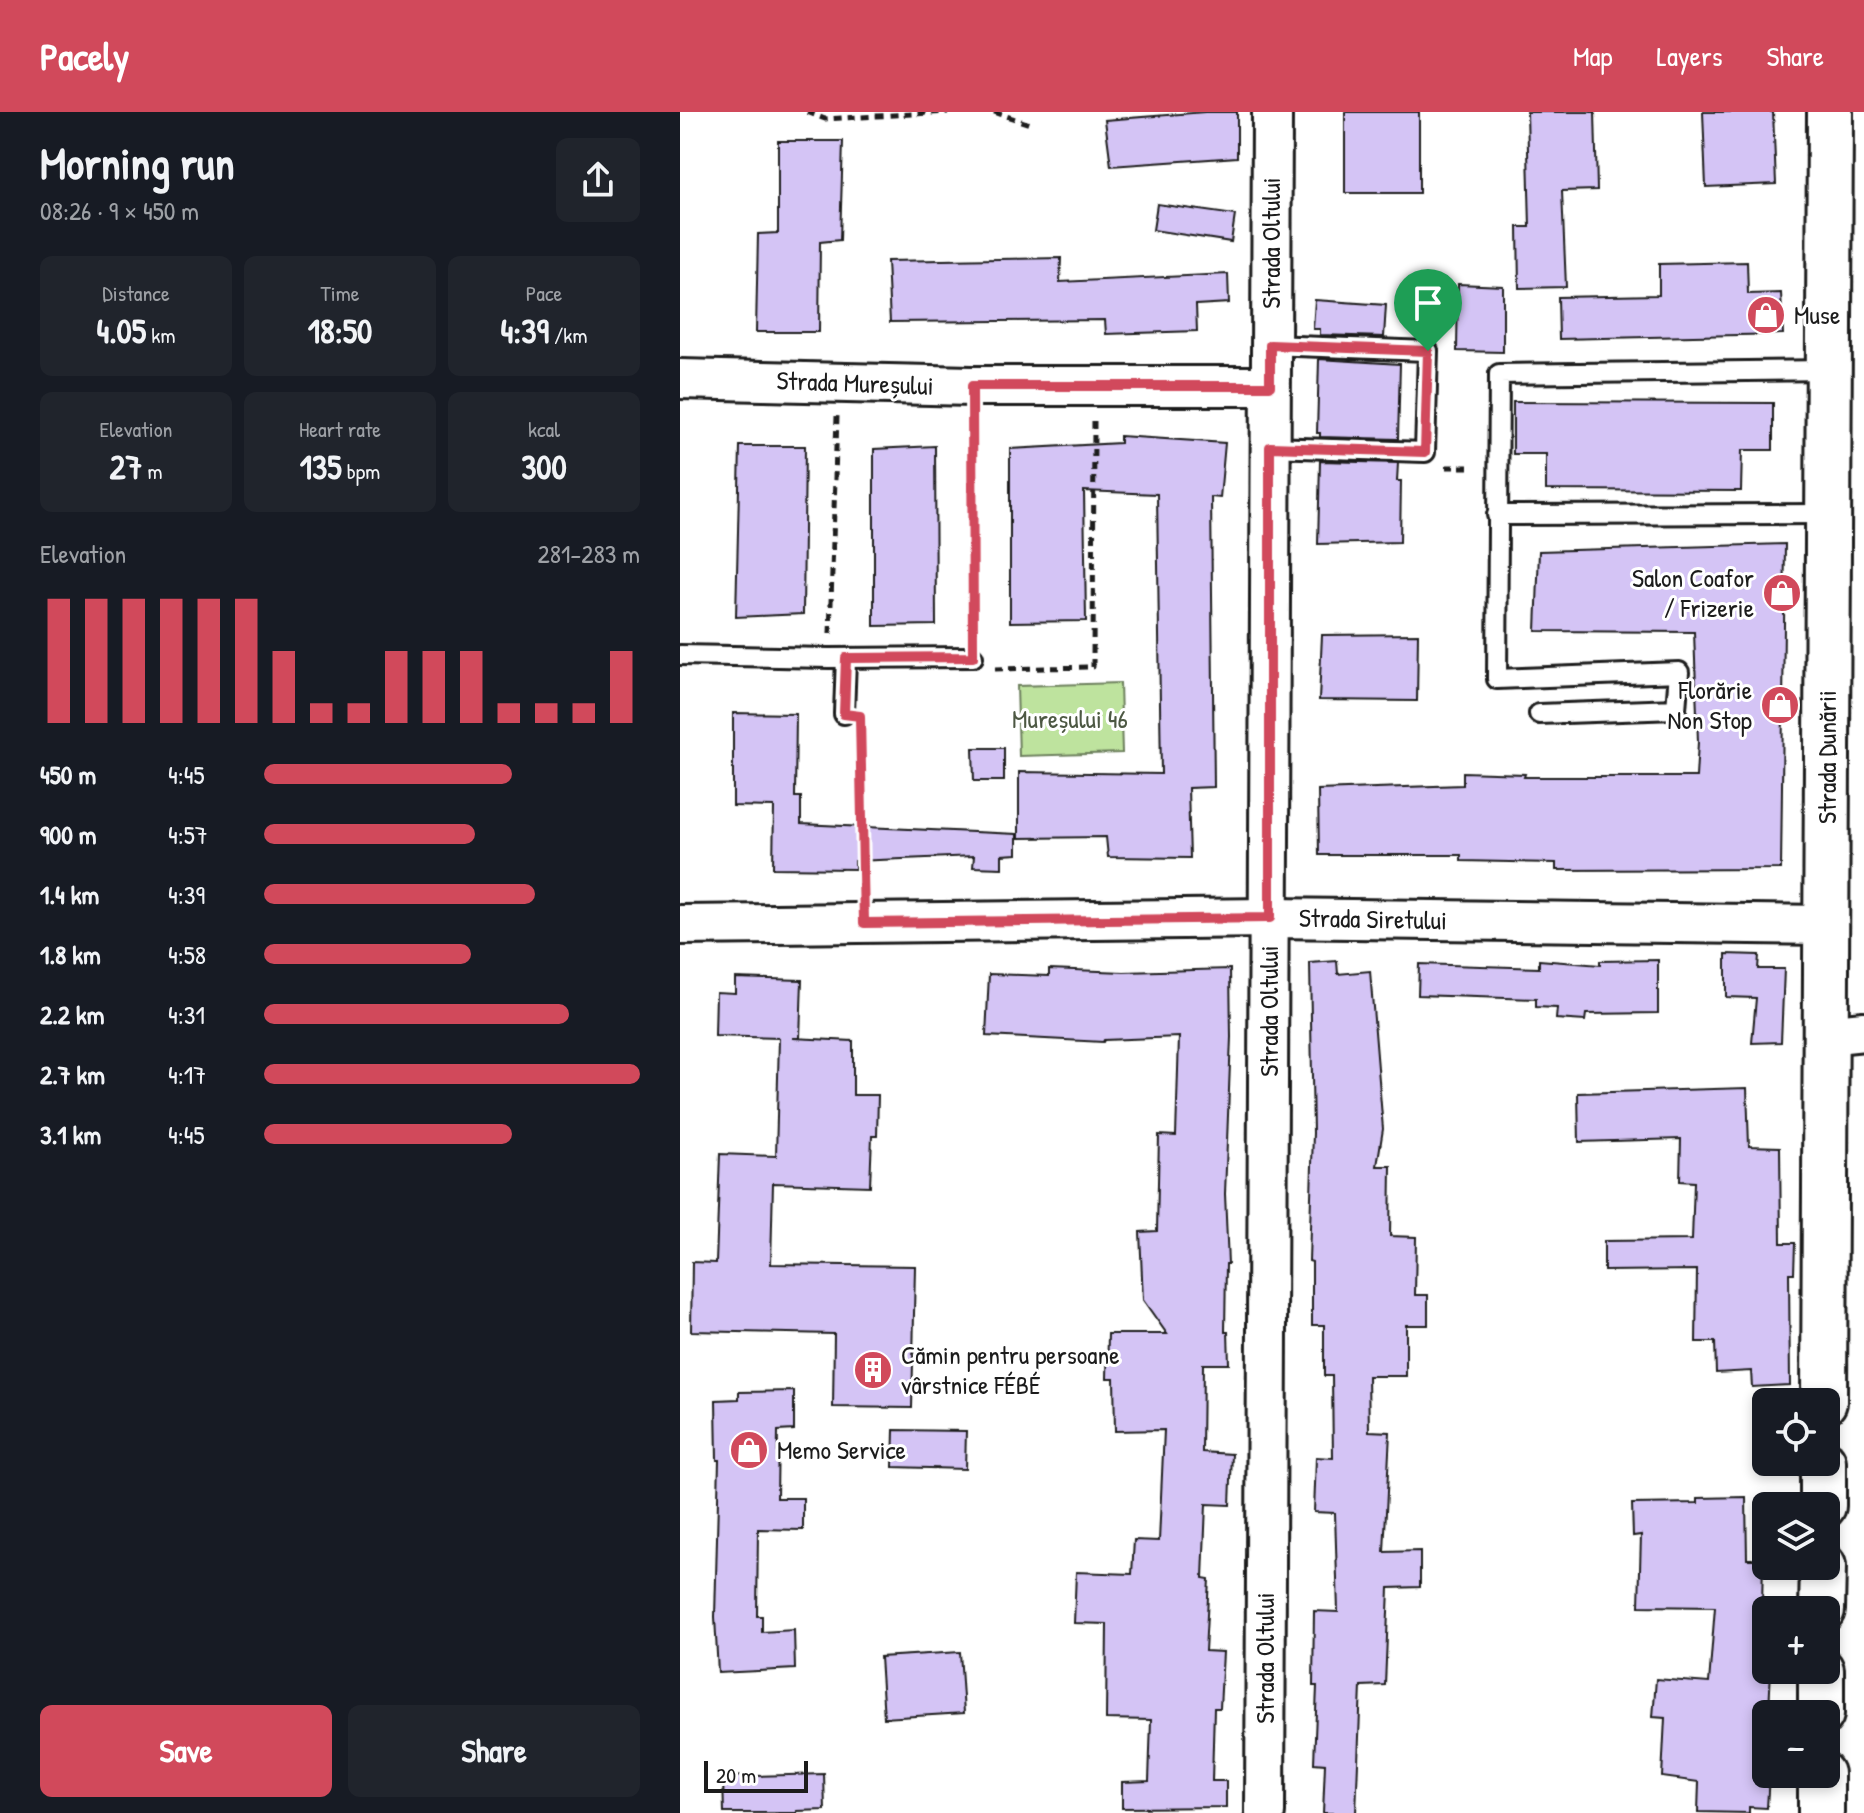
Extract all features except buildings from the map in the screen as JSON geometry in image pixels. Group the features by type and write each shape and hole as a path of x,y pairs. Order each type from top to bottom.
{"street":[{"name":"Strada Oltului","path":"1265,1813 1272,112"},
{"name":"Strada Dunării","path":"1825,1388 1844,1033 1826,925 1830,112"},
{"name":"Strada Mureșului","path":"680,379 972,386 1270,386"},
{"name":"Strada Siretului","path":"680,925 1270,918 1826,925"},
{"path":"1821,1788 1821,1813"}],"lane":[{"path":"1270,345 1428,351 1425,452 1270,447"},
{"path":"1539,714 1676,709 1679,672 1497,679 1499,374 1829,370"},
{"path":"1497,515 1827,514"},
{"path":"680,655 973,657"},
{"path":"838,658 844,714"}],"path":[{"path":"807,112 808,115 825,119 948,112"},
{"path":"994,112 1030,124"},
{"path":"972,386 973,670 1093,667 1094,386"},
{"path":"837,423 838,658"},
{"path":"844,714 860,716 864,923"}],"green space":[{"name":"Mureșului 46","path":"1120,683 1122,753 1019,756 1017,686"}],"place":[{"name":"Muse","path":"1766,315"},
{"name":"Salon Coafor / Frizerie","path":"1782,593"},
{"name":"Florărie Non Stop","path":"1780,705"},
{"name":"Cămin pentru persoane vârstnice FÉBÉ","path":"873,1370"},
{"name":"Memo Service","path":"749,1450"}],"route":[{"path":"1270,345 1428,351 1425,452 1270,447 1270,918 864,923 860,716 844,714 846,658 973,657 972,386 1270,386 1270,345"}]}
